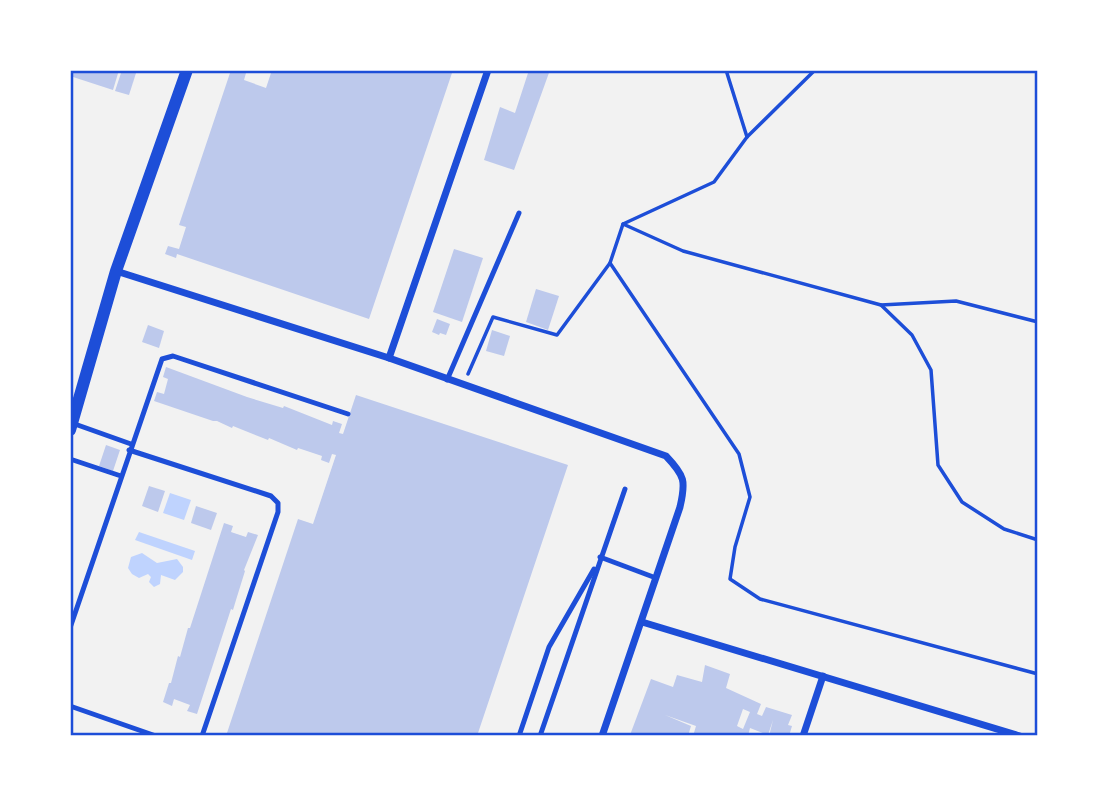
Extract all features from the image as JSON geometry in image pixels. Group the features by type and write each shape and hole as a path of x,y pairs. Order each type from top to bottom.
{"street":[{"path":"71,427 116,271 187,70"},
{"path":"389,358 488,70"},
{"path":"116,271 389,358 666,456 681,472 684,486 680,507 603,736"},
{"path":"642,622 1001,733 1020,736"},
{"path":"803,736 823,676"}],"lane":[{"path":"447,380 519,213"},
{"path":"70,628 159,362 169,355 348,414"},
{"path":"71,427 271,496 278,503 278,512 202,736"},
{"path":"70,459 121,476"},
{"path":"540,736 625,489"},
{"path":"600,557 656,578"},
{"path":"519,736 549,648 600,557"},
{"path":"70,706 156,736"}],"path":[{"path":"726,70 747,138"},
{"path":"463,386 493,317 557,335 610,263 624,224 714,182 747,138 815,70"},
{"path":"624,224 683,251 881,305 956,301 1038,321"},
{"path":"610,263 739,454 750,497 730,579 760,599 1038,674"},
{"path":"881,305 912,335 931,370 938,465 962,502 1004,529 1038,540"}],"water":[{"path":"170,493 191,500 184,520 163,513"},
{"path":"139,532 195,551 192,560 135,540"},
{"path":"142,553 157,563 177,559 183,572 175,580 161,575 160,584 154,587 149,582 151,577 148,574 139,578 128,568 131,557"}],"building":[{"path":"70,70 119,70 113,90 70,76"},
{"path":"122,70 137,70 129,95 115,91"},
{"path":"231,70 246,73 244,80 266,88 272,70 453,70 369,319 177,254 176,258 165,254 168,246 179,249 186,227 179,225"},
{"path":"529,70 550,70 514,170 484,160 500,107 515,113"},
{"path":"454,249 483,258 462,322 433,312"},
{"path":"536,289 559,296 548,330 526,322"},
{"path":"437,319 450,324 446,335 432,332"},
{"path":"148,325 164,331 159,348 142,342"},
{"path":"492,330 510,336 504,356 486,351"},
{"path":"166,367 247,397 283,408 284,406 332,425 333,421 342,424 339,433 343,434 356,395 568,465 477,736 226,736 298,519 313,524 336,455 332,454 329,463 321,460 322,456 154,401 157,392 164,394 168,379 163,377"},
{"path":"106,445 120,450 113,471 99,466"},
{"path":"149,486 165,491 158,512 142,506"},
{"path":"196,506 217,513 211,530 191,523"},
{"path":"224,523 233,526 231,532 246,537 248,532 258,535 197,714 187,711 190,705 174,699 172,706 163,702"},
{"path":"705,665 730,674 726,688 761,704 757,714 762,716 766,707 792,715 788,725 792,726 789,736 769,736 773,720 768,735 750,728 748,736 693,736 696,726 665,715 691,726 688,736 630,735 651,679 673,687 677,675 702,682","holes":["743,709 750,712 743,729 737,726"]}]}
